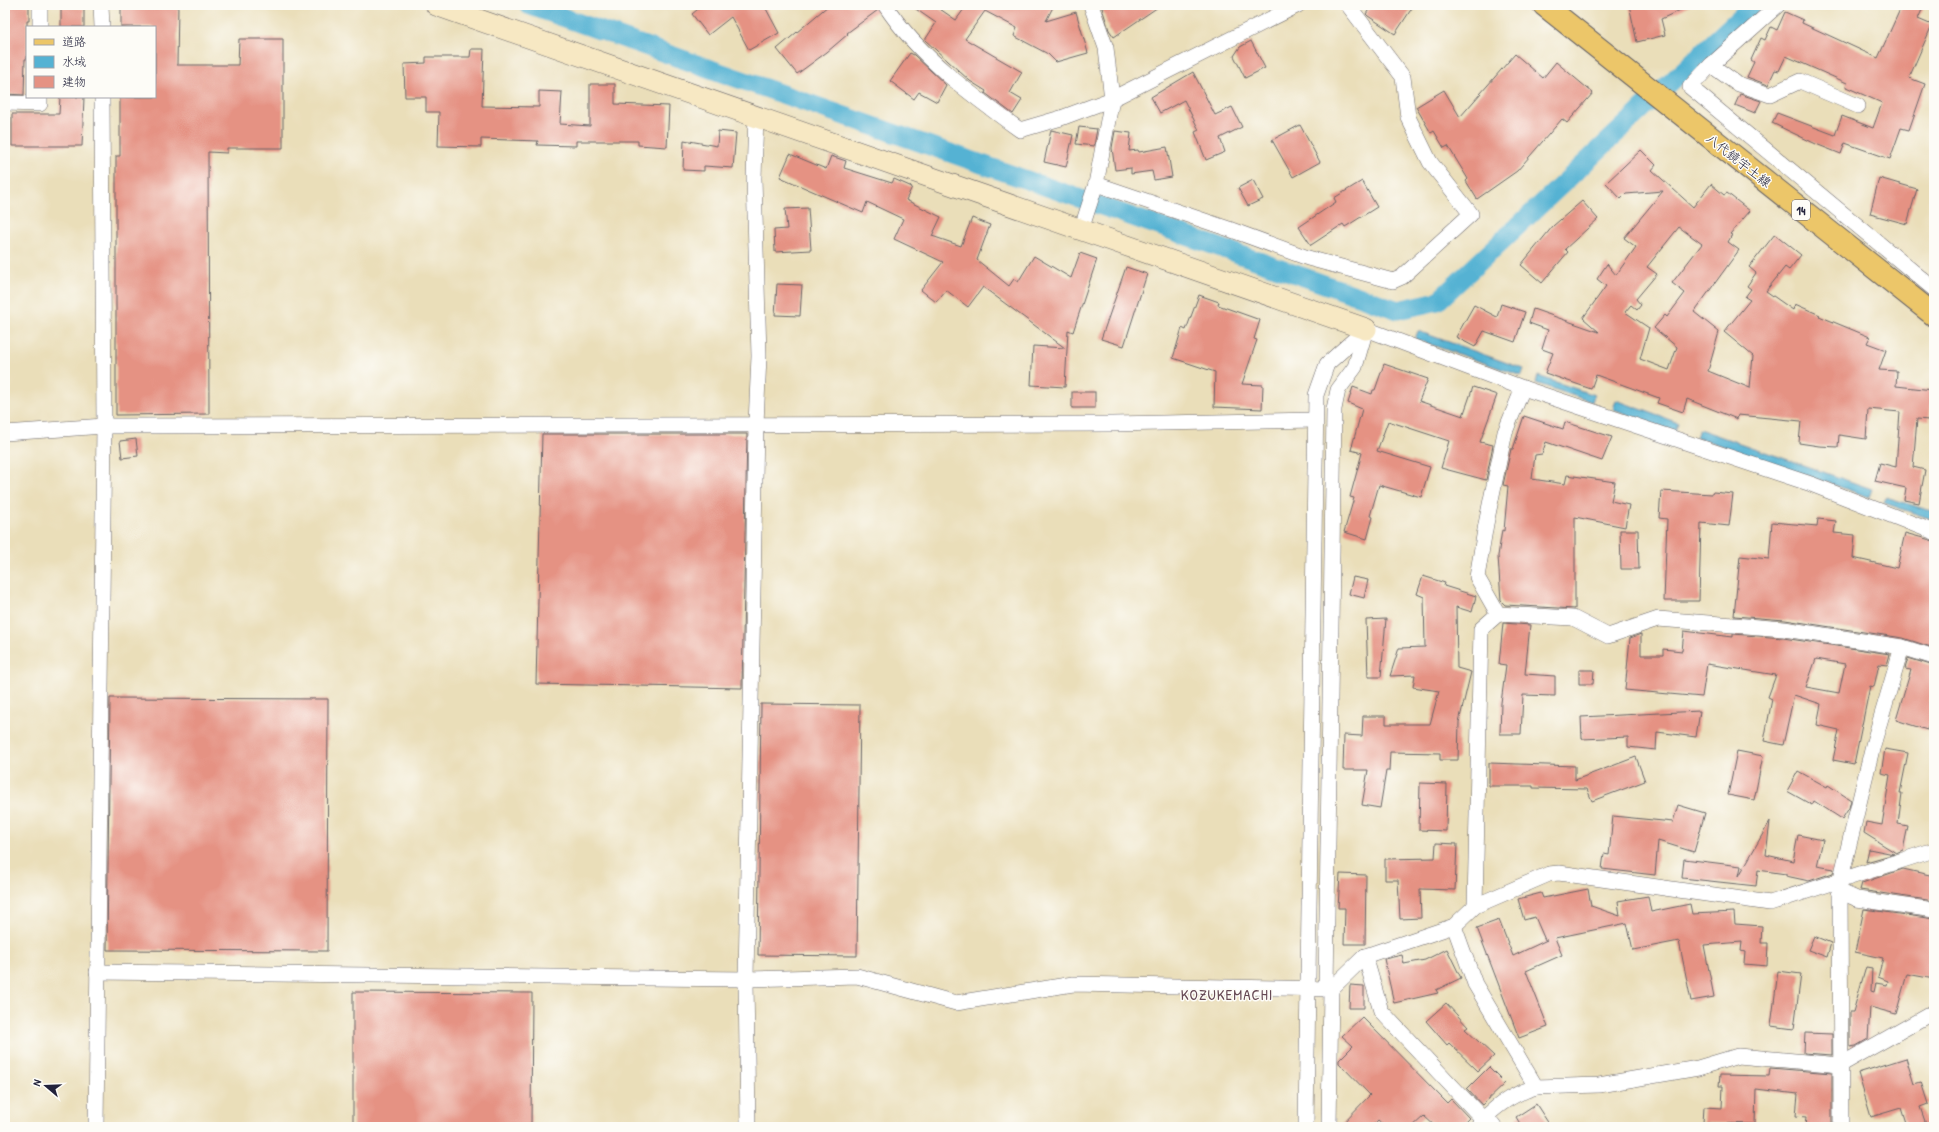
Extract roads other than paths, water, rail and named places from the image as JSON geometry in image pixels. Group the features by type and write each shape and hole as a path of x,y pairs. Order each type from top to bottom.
{"main road":[{"name":"八代鏡宇土線","path":"1544,5 1668,104 1929,298"}],"street":[{"path":"40,5 40,26"},
{"path":"101,5 102,26"},
{"path":"437,5 1366,329 1523,388 1811,484 1934,532"},
{"path":"885,5 914,42 968,93 1020,130 1061,118 1112,99 1298,5"},
{"path":"1081,229 1096,185 1112,99 1106,48 1091,5"},
{"path":"1096,185 1228,229 1308,258 1393,281 1402,277 1471,214 1430,162 1408,117 1403,77 1348,5"},
{"path":"1778,5 1690,87 1929,298"},
{"path":"1711,66 1736,83 1770,95 1800,81 1858,106"},
{"path":"5,103 40,104 40,98"},
{"path":"96,1127 96,972 104,426 102,98"},
{"path":"748,1127 746,979 756,424 759,356 754,178 756,115"},
{"path":"1306,1127 1316,395 1328,364 1366,329"},
{"path":"1329,1127 1334,409 1338,390 1355,366 1366,329"},
{"path":"1498,614 1477,577 1486,524 1505,432 1523,388"},
{"path":"5,433 104,426 1112,424 1315,420"},
{"path":"1313,554 1332,554"},
{"path":"1312,614 1332,613"},
{"path":"1475,906 1481,629 1498,614 1573,618 1608,636 1658,619 1784,629 1902,647 1934,656"},
{"path":"1841,1127 1840,886 1873,746 1902,647"},
{"path":"96,972 746,979 857,976 956,1003 1073,984 1329,989 1365,956 1454,926 1475,906 1549,874 1559,873 1770,904 1840,886 1934,850"},
{"path":"1840,886 1857,899 1934,910"},
{"path":"1454,926 1475,984 1536,1087"},
{"path":"1365,956 1381,1011 1484,1124 1502,1102 1518,1092 1536,1087 1598,1085 1698,1068 1738,1056 1840,1065 1934,1012"}],"water":[{"path":"1418,331 1524,369 1522,376 1415,339"},
{"path":"1538,376 1594,395 1592,402 1536,383"},
{"path":"1616,400 1678,423 1675,432 1613,409"},
{"path":"1699,429 1872,489 1869,497 1696,437"},
{"path":"1886,497 1934,512 1934,520 1884,503"}],"waterway":[{"path":"528,5 1398,310 1438,301 1753,5"}],"district":[{"name":"KOZUKEMACHI","path":"1227,994"}]}
